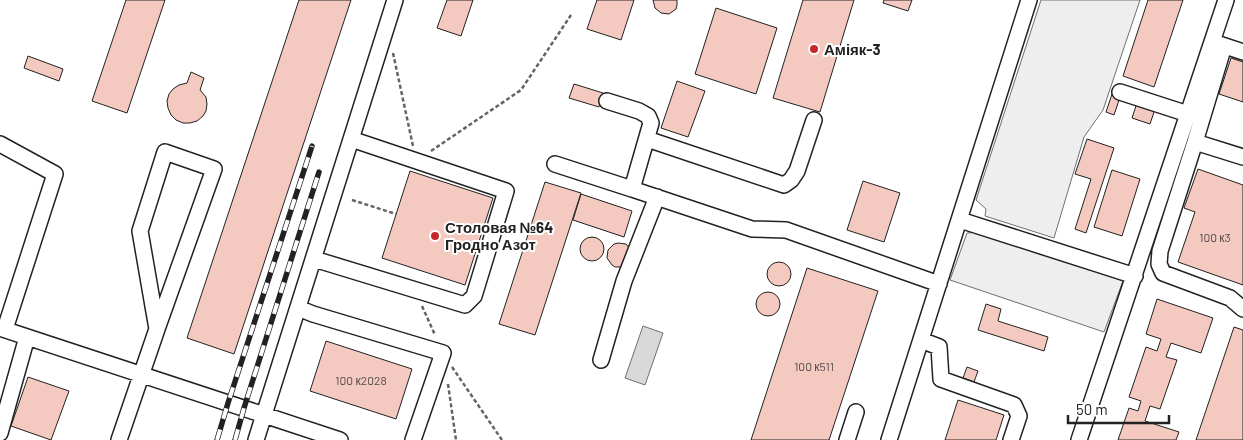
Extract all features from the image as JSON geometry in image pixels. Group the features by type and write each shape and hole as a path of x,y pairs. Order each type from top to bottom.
{"lane":[{"path":"256,440 395,0"},
{"path":"889,440 1029,0"},
{"path":"1226,0 1218,44 1194,142 1160,251 1159,264 1163,273 1230,298 1243,309"},
{"path":"1218,44 1243,52"},
{"path":"1080,440 1188,114 1218,44"},
{"path":"1120,92 1188,114"},
{"path":"607,101 639,111 648,116 651,123 632,189"},
{"path":"646,139 784,184 791,180 797,172 814,120"},
{"path":"314,259 465,305 474,296 506,191 351,139"},
{"path":"1194,142 1243,157"},
{"path":"0,144 55,174 2,328 340,440"},
{"path":"119,440 214,170 165,152 140,231 157,329"},
{"path":"555,164 752,229 786,230 939,284"},
{"path":"600,360 624,281 658,197"},
{"path":"960,220 1135,276"},
{"path":"298,308 443,353 413,440"},
{"path":"0,433 27,337"},
{"path":"921,340 940,347 941,379 1014,405 1019,416 1011,440"},
{"path":"847,440 856,412"}],"path":[{"path":"396,65 416,161 521,90 571,15"},
{"path":"352,200 396,214"},
{"path":"443,353 502,440"}],"shaded area":[{"path":"1041,0 1140,0 1103,110 1084,137 1054,238 985,216 986,209 976,200"},
{"path":"979,232 1123,281 1104,332 950,280 967,233"},
{"path":"643,326 663,333 645,385 625,378"}],"building":[{"path":"126,0 165,0 127,113 92,101"},
{"path":"299,0 351,0 234,354 187,338"},
{"path":"447,0 473,0 461,36 437,28"},
{"path":"597,0 634,0 621,40 587,29"},
{"path":"653,0 677,0 676,9 669,14 661,13 655,8"},
{"name":"Аміяк-3","path":"803,0 854,0 820,112 773,98"},
{"path":"884,0 912,0 908,11 883,3"},
{"path":"1148,0 1183,0 1154,87 1123,76"},
{"path":"716,8 777,28 756,94 695,74"},
{"path":"28,56 63,69 59,81 24,68"},
{"path":"1231,58 1243,62 1243,102 1219,94"},
{"path":"191,72 204,78 200,90 206,97 206,111 197,121 183,123 171,115 167,101 173,89 187,83"},
{"path":"677,81 705,91 688,137 661,128"},
{"path":"574,84 603,93 599,107 569,98"},
{"path":"1112,94 1120,97 1114,115 1106,112"},
{"path":"1137,103 1155,109 1150,124 1132,118"},
{"path":"1087,139 1114,148 1086,233 1075,229 1091,179 1075,174"},
{"path":"1198,169 1243,185 1243,285 1178,262 1195,212 1184,208"},
{"path":"1112,170 1140,179 1122,236 1094,227"},
{"name":"Столовая №64 Гродно Азот","path":"410,171 493,198 465,285 382,258"},
{"path":"863,181 900,193 884,242 847,230"},
{"path":"545,182 581,193 535,335 499,324"},
{"path":"581,194 632,211 624,237 573,220"},
{"path":"592,237 601,240 604,249 601,258 592,261 583,258 580,249 583,240"},
{"path":"618,243 626,244 631,250 623,267 615,267 607,258 608,250"},
{"path":"779,262 788,265 791,274 788,283 779,286 770,283 767,274 770,265"},
{"path":"807,268 878,291 829,440 751,440"},
{"path":"768,292 777,295 780,304 777,313 768,316 759,313 756,304 759,295"},
{"path":"1157,299 1213,318 1201,353 1171,343 1166,357 1177,360 1160,409 1150,406 1145,421 1179,432 1176,440 1118,440 1129,408 1138,411 1141,401 1129,397 1146,347 1157,351 1161,339 1146,334"},
{"path":"986,304 1001,309 998,321 1048,337 1044,351 978,330"},
{"path":"1234,327 1243,330 1243,440 1196,440"},
{"path":"326,341 412,369 396,419 310,391"},
{"path":"967,367 978,371 974,382 963,378"},
{"path":"28,377 69,391 51,440 11,426"},
{"path":"958,400 1004,415 996,440 945,440"}],"railway":[{"path":"217,440 312,146"},
{"path":"235,440 319,172"}],"place":[{"name":"Аміяк-3","path":"814,49"},
{"name":"Столовая №64 Гродно Азот","path":"435,236"}]}
